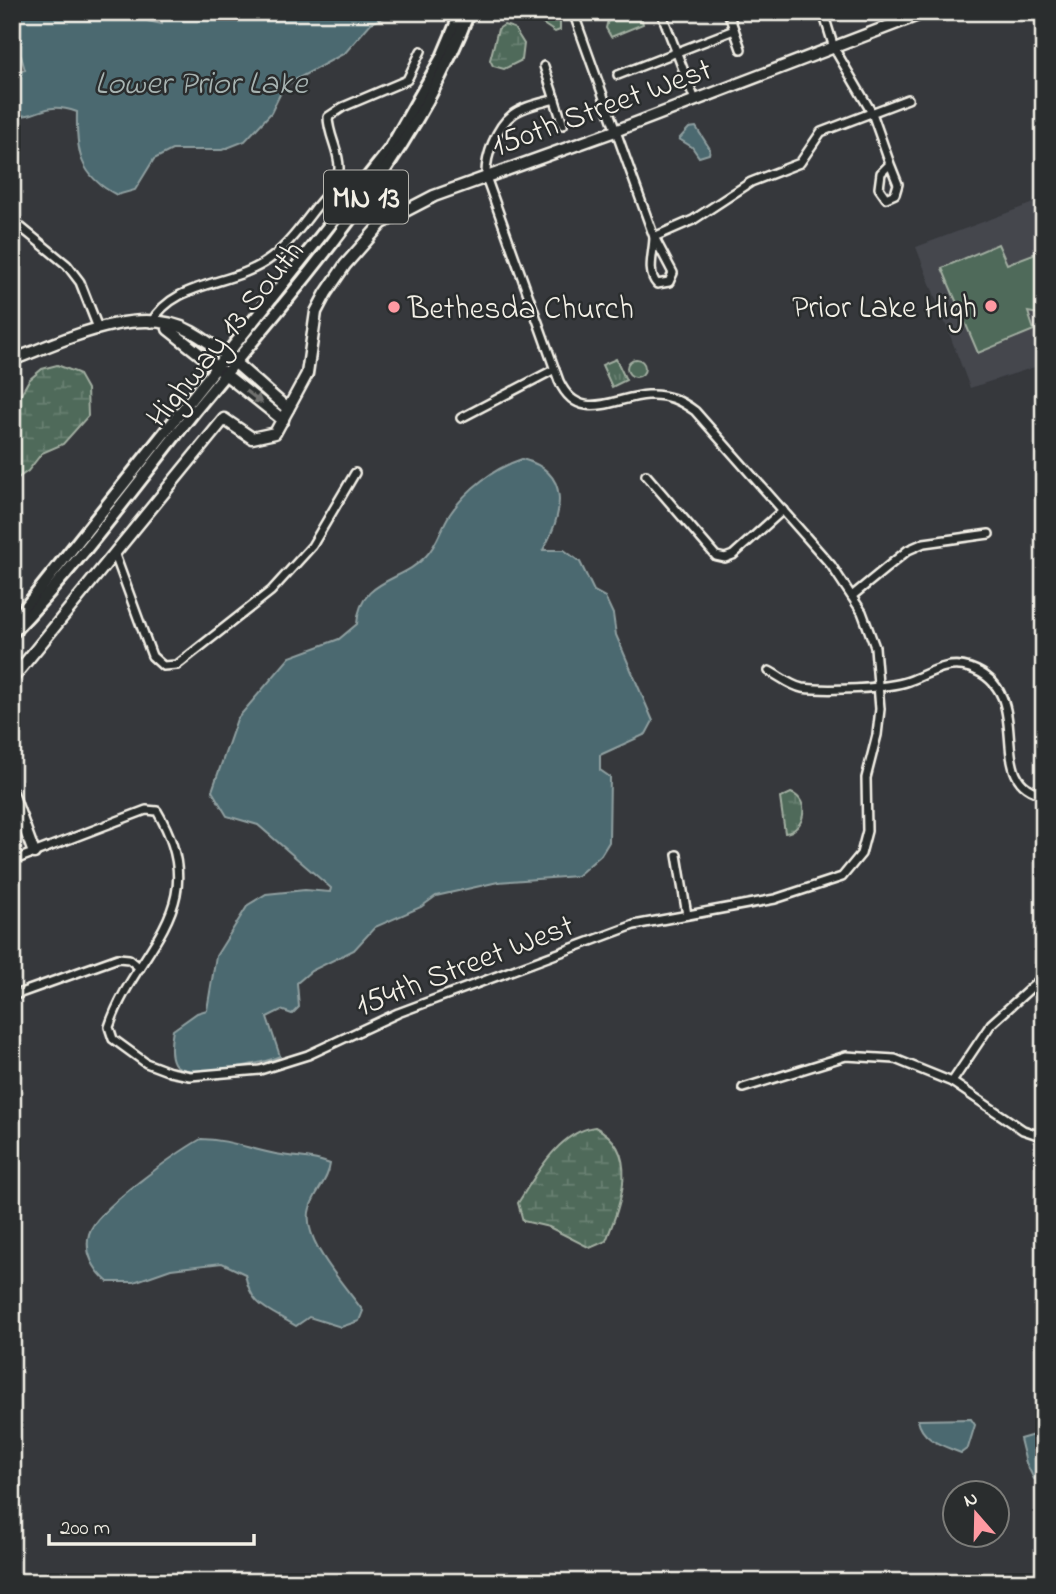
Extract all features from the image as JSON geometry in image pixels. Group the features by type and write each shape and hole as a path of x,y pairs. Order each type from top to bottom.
{"main road":[{"name":"Highway 13 South","path":"229,361 390,149 418,104 461,12"},
{"name":"Highway 13 South","path":"12,633 393,161 435,93 470,12"},
{"name":"Highway 13 South","path":"12,624 221,371"}],"street":[{"path":"573,12 654,237 673,273 669,282 657,284 653,279 651,265 654,237"},
{"path":"661,12 695,100"},
{"path":"728,12 741,49"},
{"path":"823,12 834,48 872,113 890,164"},
{"name":"150th Street West","path":"283,420 307,374 316,312 345,265 382,223 434,196 615,131 926,12"},
{"path":"618,75 734,30"},
{"path":"157,323 160,307 176,296 253,269 271,258 311,214 338,176 338,158 328,129 328,117 343,107 407,80 421,51"},
{"path":"544,66 563,125"},
{"path":"555,99 509,117 487,158 486,177 563,390 585,405 599,406 645,395 678,399 695,411 831,565 852,596 875,647 879,687"},
{"path":"654,237 692,220 751,182 800,163 821,132 908,99"},
{"path":"12,220 67,265 80,282 98,328"},
{"path":"12,360 98,328 135,321 157,323 191,331 288,409"},
{"path":"12,679 224,419 252,439 275,433 283,420 157,323"},
{"path":"461,418 555,369"},
{"path":"115,555 152,656 163,666 177,665 271,591 312,546 355,473"},
{"path":"646,475 716,556 725,558 733,555 783,510"},
{"path":"852,596 908,550 925,544 989,534"},
{"path":"769,671 799,688 879,687 908,681 949,666 967,667 988,677 1001,693 1009,711 1010,758 1014,773 1024,785 1044,794"},
{"name":"154th Street West","path":"140,968 112,1016 109,1027 113,1039 146,1063 170,1072 190,1076 260,1070 309,1055 398,1013 634,925 775,899 842,877 860,854 867,831 864,797 877,735 879,687"},
{"path":"12,793 34,853"},
{"path":"12,861 146,810 157,811 164,823 175,858 177,889 172,915 140,968 129,959 118,958 12,996"},
{"path":"677,855 687,915"},
{"path":"952,1082 991,1024 1044,976"},
{"path":"743,1088 769,1082 828,1059 865,1055 895,1059 952,1082 1023,1130 1044,1137"}],"shaded area":[{"name":"Prior Lake High","path":"1044,199 1044,364 970,388 916,247"}],"green space":[{"path":"525,12 560,12 560,30 555,32"},
{"path":"610,12 635,12 641,17 643,24 611,37 606,28"},
{"path":"504,25 514,28 524,44 522,60 504,69 493,66 490,60 498,29"},
{"path":"998,244 1007,264 1041,251 1044,253 1044,315 1028,312 1034,330 978,353 942,268"},
{"path":"616,359 626,380 612,387 602,365"},
{"path":"636,359 642,362 645,368 642,374 636,377 630,374 627,368 630,362"},
{"path":"57,365 78,373 87,389 88,416 63,444 42,453 28,471 12,482 12,410 29,380 42,369"},
{"path":"791,793 801,802 803,815 797,827 785,833 780,798"},
{"path":"595,1127 609,1137 618,1149 623,1163 623,1178 617,1210 606,1241 590,1248 549,1227 523,1221 518,1203 549,1156 559,1146 570,1137"}],"water":[{"name":"Lower Prior Lake","path":"12,12 137,12 148,21 162,24 162,12 421,12 409,18 387,16 371,23 345,53 284,86 271,113 245,141 222,150 172,150 154,159 135,190 117,195 95,180 82,161 77,139 77,112 56,108 30,115 12,116 12,73 25,70 21,56 12,53"},
{"path":"696,127 710,149 709,154 699,157 692,147 679,139 689,128"},
{"path":"522,459 538,465 549,474 556,484 559,496 555,522 543,550 564,550 580,562 594,591 605,597 613,614 616,635 653,721 646,734 600,755 600,770 610,777 609,842 601,855 577,876 498,882 436,896 421,907 375,927 354,950 311,971 297,983 299,1007 292,1014 281,1010 267,1017 280,1056 225,1069 181,1068 174,1063 171,1055 173,1030 197,1013 207,1010 216,956 248,905 266,894 305,890 330,892 331,888 258,825 227,816 212,791 237,719 290,657 339,639 357,624 366,598 374,589 405,572 426,556 450,514 473,488 501,468"},
{"path":"201,1139 330,1164 327,1176 312,1202 309,1220 312,1234 326,1261 363,1311 359,1321 341,1327 309,1317 296,1326 257,1301 245,1274 222,1263 171,1269 134,1282 108,1282 98,1272 91,1261 88,1248 89,1234 95,1224 139,1182"},
{"path":"971,1419 975,1425 968,1448 961,1453 929,1438 918,1420"},
{"path":"1044,1432 1044,1478 1034,1479 1026,1463 1020,1439"}],"place":[{"name":"Prior Lake High","path":"991,306"},
{"name":"Bethesda Church","path":"394,307"}]}
